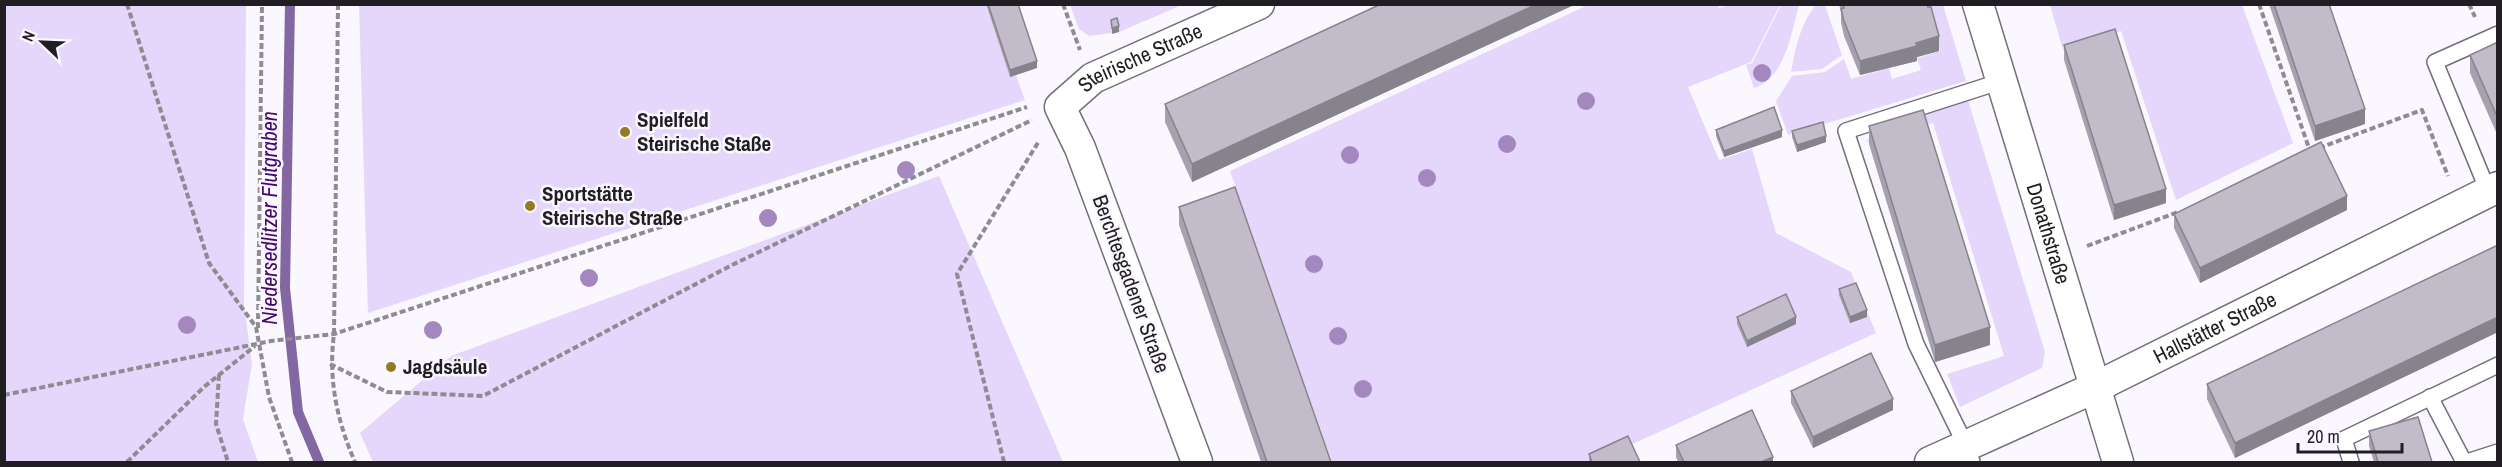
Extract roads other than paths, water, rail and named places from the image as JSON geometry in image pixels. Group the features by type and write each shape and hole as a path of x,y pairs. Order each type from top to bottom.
{"street":[{"name":"Steirische Straße","path":"1060,107 1093,78 1259,4"},
{"name":"Donathstraße","path":"1978,4 2118,462"},
{"name":"Berchtesgadener Straße","path":"1060,107 1080,148 1197,462"},
{"name":"Hallstätter Straße","path":"1930,462 1969,454 2094,388 2493,189"}],"lane":[{"path":"2493,189 2435,62 2498,34"},
{"path":"1969,454 1916,344 1845,131 2002,81"},
{"path":"2351,462 2344,439 2498,365"},
{"path":"2430,397 2466,462 2498,452"}],"waterway":[{"name":"Niedersedlitzer Flutgraben","path":"290,4 285,288 298,412 319,462"}],"place":[{"name":"Spielfeld Steirische Staße","path":"625,132"},
{"name":"Sportstätte Steirische Straße","path":"530,206"},
{"name":"Jagdsäule","path":"391,367"}]}
